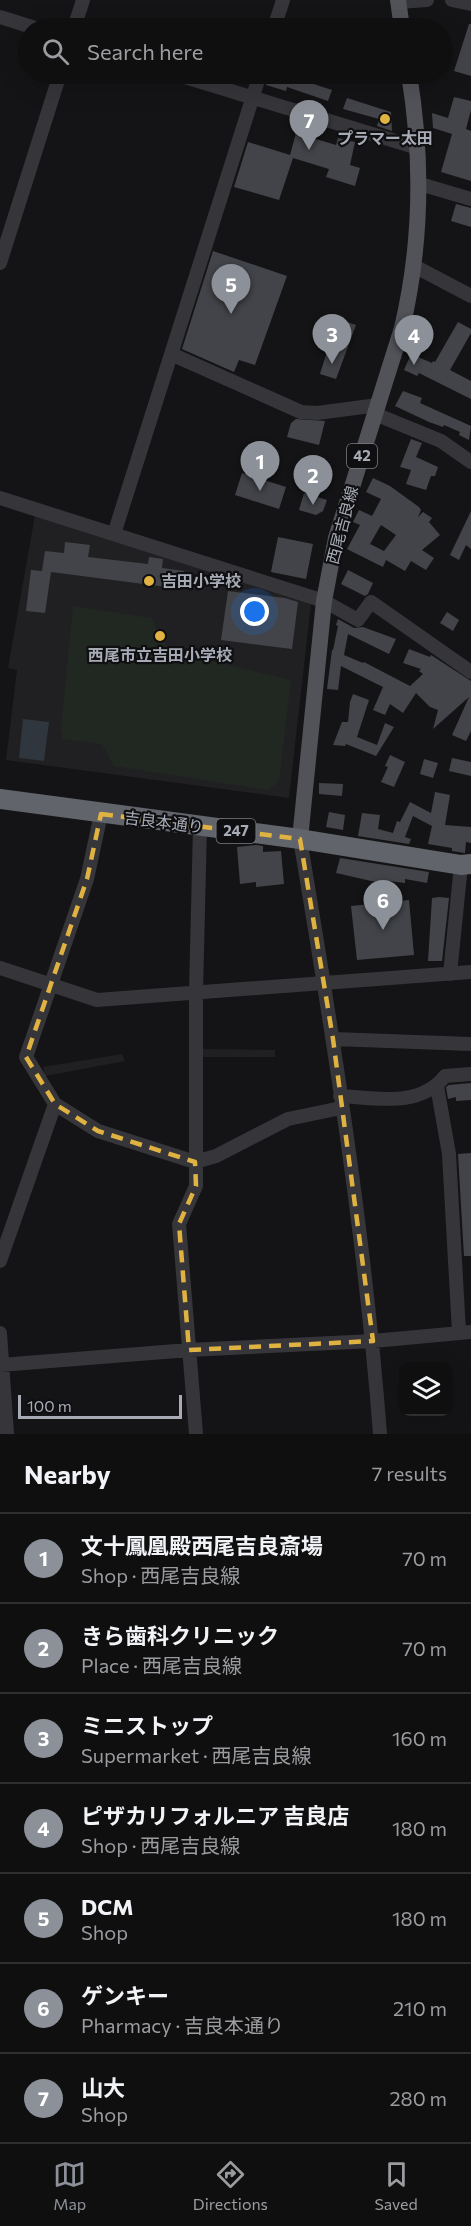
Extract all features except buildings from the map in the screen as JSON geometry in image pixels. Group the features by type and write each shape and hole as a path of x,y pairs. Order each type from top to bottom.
{"highway":[{"name":"吉良本通り","path":"0,799 300,839 466,865"}],"main road":[{"path":"398,1 401,18"},
{"name":"西尾吉良線","path":"300,839 324,601 336,538 402,328 414,267 420,184 410,84"}],"street":[{"path":"77,18 83,0"},
{"path":"277,18 283,0"},
{"path":"398,1 427,0"},
{"path":"453,0 471,4"},
{"path":"0,17 18,23"},
{"path":"0,264 57,84"},
{"path":"208,84 418,148"},
{"path":"114,534 257,84"},
{"path":"420,184 471,199"},
{"path":"414,267 471,296"},
{"path":"171,354 302,412 377,410 441,441 471,462"},
{"path":"0,498 324,601 358,620 371,602 471,672"},
{"path":"101,814 87,879 26,1057 55,1104 98,1131 195,1162 216,1156 288,1119 341,1102 404,1100 437,1086 445,1076 471,1074"},
{"path":"196,1434 179,1224 196,1186 195,992 200,826"},
{"path":"300,839 333,1039 373,1341 380,1434"},
{"path":"450,974 466,865"},
{"path":"0,968 97,1000 471,972"},
{"path":"333,1039 471,1044"},
{"path":"1,1364 189,1350 373,1341 465,1332 449,1154 437,1086"},
{"path":"0,1261 55,1104"},
{"path":"0,1333 7,1434"}],"highlighted area":[{"path":"101,814 300,839 333,1039 373,1341 189,1350 179,1224 196,1186 195,1162 98,1131 55,1104 26,1057 87,879"}],"shaded area":[{"name":"西尾市立吉田小学校","path":"35,515 311,604 289,798 6,760 17,670 8,668"},
{"path":"73,606 151,618 169,651 291,680 279,782 267,790 114,766 102,744 63,739 61,728"},
{"path":"23,719 49,722 44,761 19,758"},
{"path":"203,1049 275,1050 275,1057 203,1057"},
{"path":"122,1054 125,1061 45,1076 43,1067"}],"place":[{"name":"プラマー太田","path":"385,119"},
{"name":"山大","path":"309,150"},
{"name":"DCM","path":"231,314"},
{"name":"ミニストップ","path":"332,364"},
{"name":"ピザカリフォルニア 吉良店","path":"414,365"},
{"name":"文十鳳凰殿西尾吉良斎場","path":"260,491"},
{"name":"きら歯科クリニック","path":"313,505"},
{"name":"吉田小学校","path":"149,581"},
{"name":"西尾市立吉田小学校","path":"160,636"},
{"name":"ゲンキー","path":"383,930"}]}
